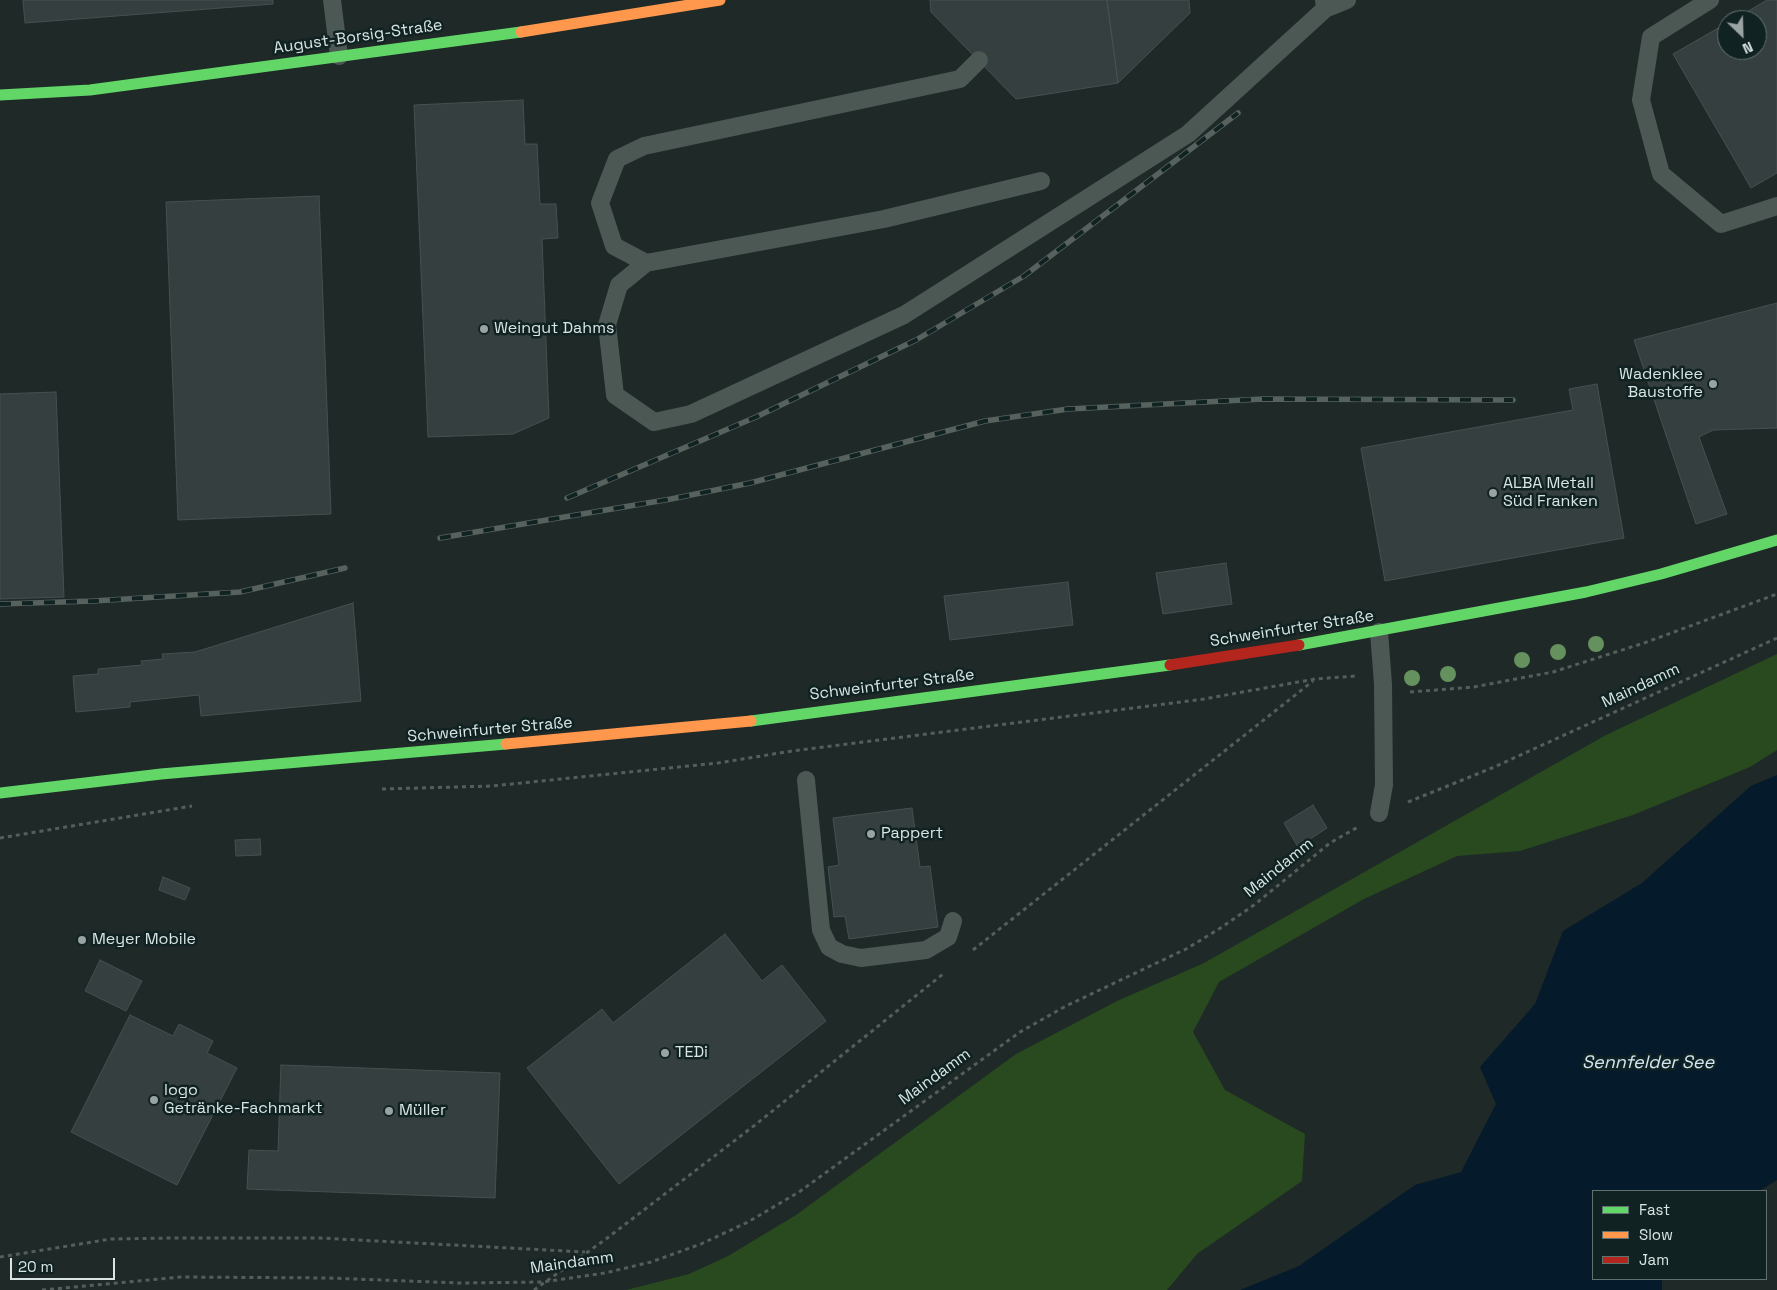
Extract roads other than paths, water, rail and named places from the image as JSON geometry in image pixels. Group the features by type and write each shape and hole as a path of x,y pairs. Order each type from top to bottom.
{"main road":[{"name":"August-Borsig-Straße","path":"0,95 90,90 540,29 675,4 718,0"},
{"name":"Schweinfurter Straße","path":"0,793 160,774 719,725 1238,656 1379,632 1586,592 1662,574 1777,540"}],"lane":[{"path":"332,0 339,56"},
{"path":"1041,181 884,219 646,263 619,284 607,325 615,395 654,422 691,414 904,315 1188,134 1324,5 1347,0"},
{"path":"1710,0 1651,37 1641,100 1660,174 1721,224 1777,206"},
{"path":"646,263 614,246 600,203 617,159 644,146 960,79 979,60"},
{"path":"1379,632 1383,684 1384,786 1379,813"},
{"path":"806,780 820,930 829,947 842,954 861,958 926,950 948,938 953,921"}],"water":[{"name":"Sennfelder See","path":"1777,775 1777,1180 1761,1190 1592,1190 1592,1280 1662,1280 1662,1290 1240,1290 1299,1266 1415,1185 1461,1172 1496,1104 1480,1067 1535,1004 1563,931 1642,883 1751,786"}],"railway":[{"path":"567,498 756,417 916,340 1024,276 1238,113"},
{"path":"440,538 671,499 750,483 985,421 1068,409 1263,399 1513,400"},
{"path":"0,604 93,601 240,592 345,568"}],"place":[{"name":"Weingut Dahms","path":"484,329"},
{"name":"Wadenklee Baustoffe","path":"1713,384"},
{"name":"ALBA Metall Süd Franken","path":"1493,493"},
{"name":"Pappert","path":"871,834"},
{"name":"Meyer Mobile","path":"82,940"},
{"name":"TEDi","path":"665,1053"},
{"name":"logo Getränke-Fachmarkt","path":"154,1100"},
{"name":"Müller","path":"389,1111"}]}
